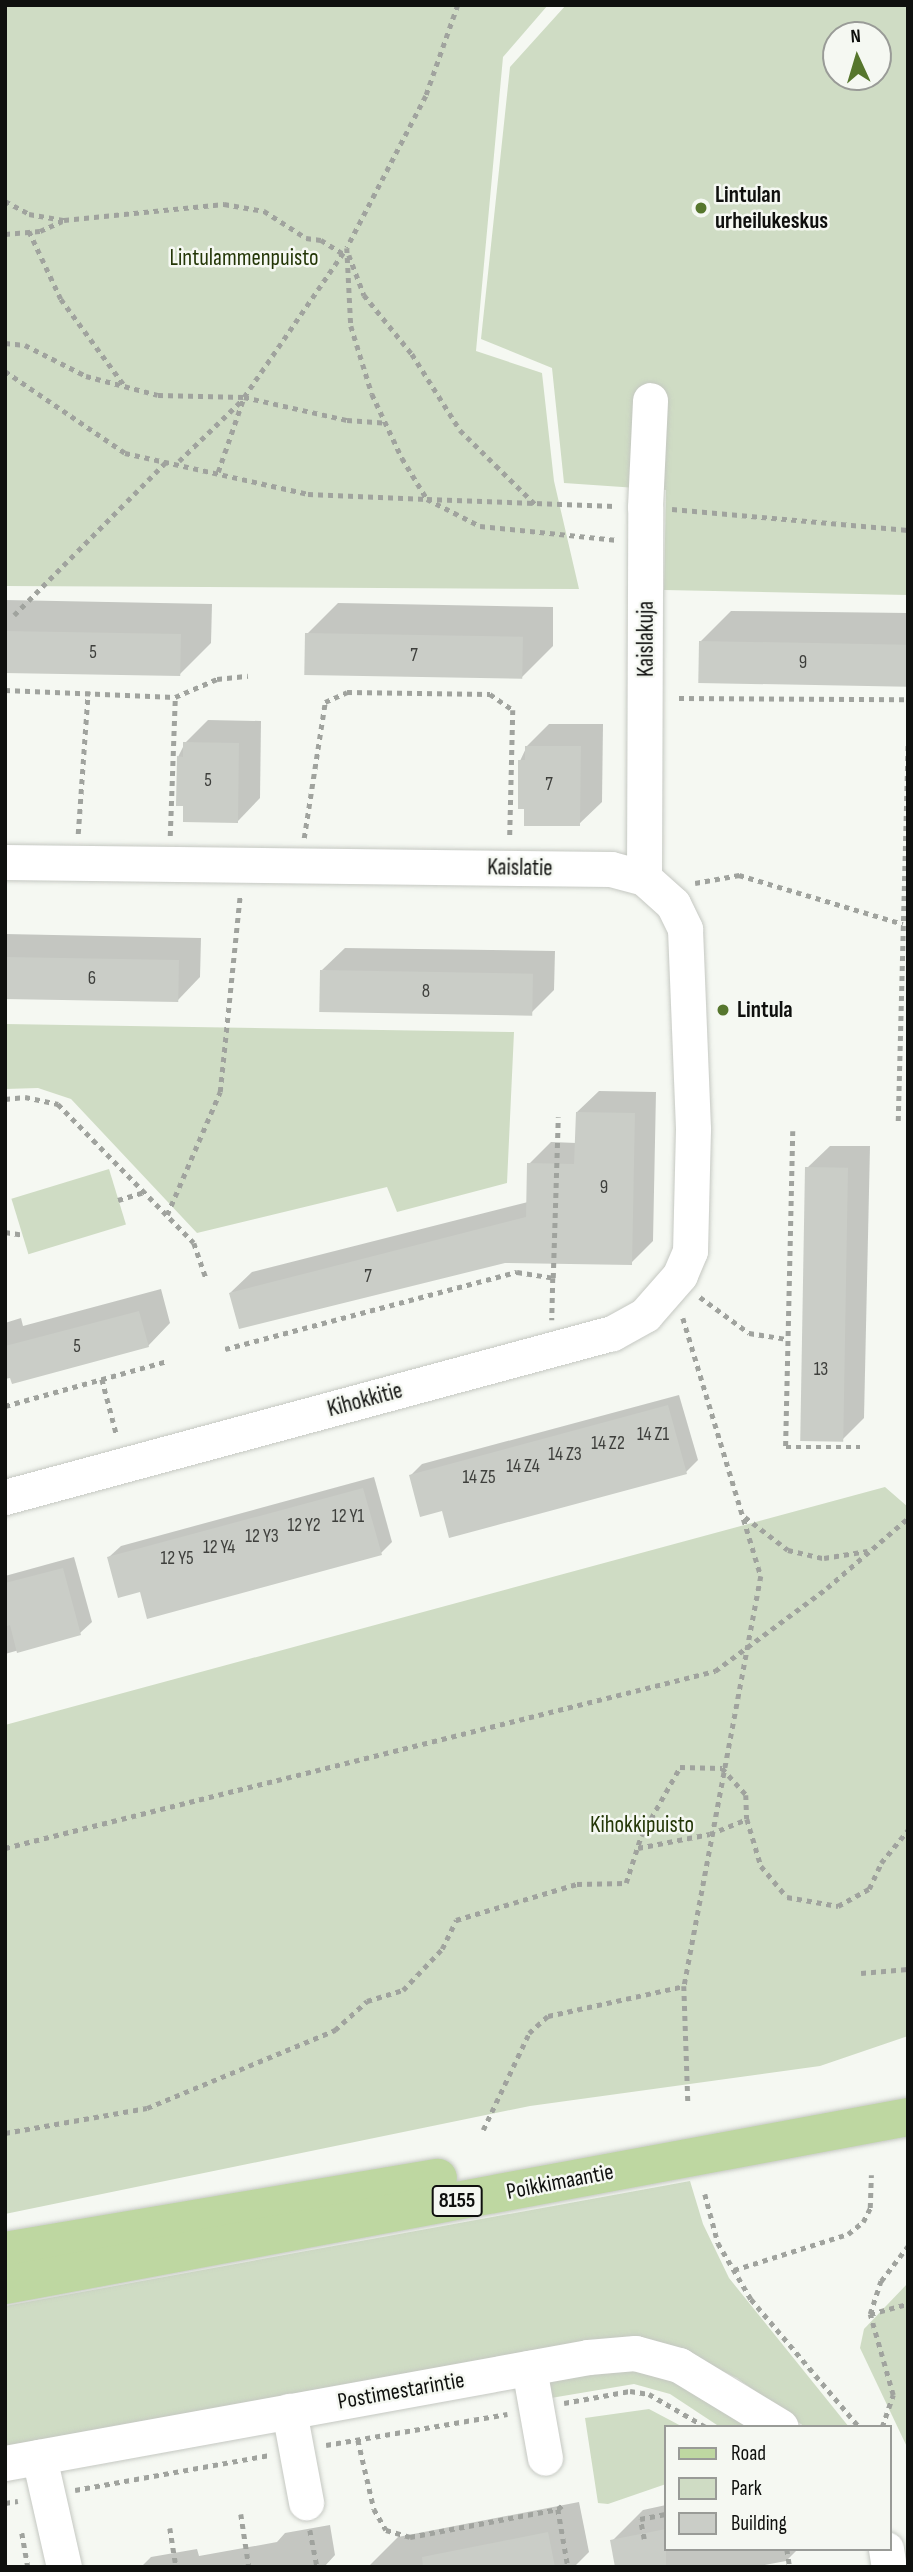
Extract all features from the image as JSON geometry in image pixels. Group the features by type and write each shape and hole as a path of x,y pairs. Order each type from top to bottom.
{"main road":[{"name":"Poikkimaantie","path":"5,2251 726,2130 908,2089"},
{"name":"Poikkimaantie","path":"5,2285 908,2117"}],"street":[{"name":"Kaislakuja","path":"644,878 645,507 650,400"},
{"name":"Kaislatie","path":"5,862 611,869 644,878 673,904 685,929 692,1059 690,1251"},
{"name":"Kihokkitie","path":"5,1497 612,1333 645,1315 662,1300 690,1251"},
{"name":"Postimestarintie","path":"22,2460 529,2368 635,2353 679,2365 778,2425"},
{"path":"529,2368 545,2458"},
{"path":"289,2411 306,2502"},
{"path":"22,2460 50,2495 64,2567"}],"path":[{"path":"178,462 244,397 347,248 426,96 458,5"},
{"path":"5,201 29,214 64,220"},
{"path":"5,234 29,231 64,220 224,204 264,211 306,238 321,240 343,254"},
{"path":"29,231 61,299 126,387"},
{"path":"347,248 351,326 386,423 427,499 480,526 645,543"},
{"path":"347,248 364,295 412,354 460,430 537,506"},
{"path":"5,343 25,345 86,376 158,395 244,397 347,421 386,423"},
{"path":"5,371 125,453 178,462 308,494 537,506 645,507 908,530"},
{"path":"218,472 244,397"},
{"path":"14,615 168,460"},
{"path":"5,690 88,691 175,697 217,679 247,676"},
{"path":"78,842 88,691"},
{"path":"303,846 325,702 347,692 490,694 513,710 510,847"},
{"path":"169,844 175,697"},
{"path":"679,698 904,699"},
{"path":"898,1121 908,741"},
{"path":"694,884 739,875 902,924"},
{"path":"167,1215 219,1092 241,886"},
{"path":"5,1099 58,1104 194,1243 206,1277"},
{"path":"552,1328 558,1117"},
{"path":"793,1131 786,1447 860,1447"},
{"path":"118,1200 145,1192"},
{"path":"5,1232 23,1234"},
{"path":"225,1349 517,1272 553,1278"},
{"path":"697,1294 749,1333 788,1339"},
{"path":"662,1300 682,1316 761,1576 750,1647 722,1768 684,1986 688,2103"},
{"path":"5,1406 167,1361"},
{"path":"102,1379 119,1445"},
{"path":"745,1517 788,1550 824,1558 870,1550"},
{"path":"5,1848 715,1671 750,1647 908,1518"},
{"path":"5,2133 147,2108 335,2029 367,2001 403,1990 442,1949 456,1920 577,1884 626,1883 640,1836 680,1767 722,1768 746,1795 747,1819 761,1866 787,1897 838,1906 869,1889 881,1863 908,1830"},
{"path":"638,1848 710,1834 747,1819"},
{"path":"861,1973 908,1969"},
{"path":"482,2130 529,2033 548,2016 684,1986"},
{"path":"734,2270 848,2234 870,2208 872,2175"},
{"path":"705,2194 718,2243 751,2299 857,2425"},
{"path":"883,2425 893,2396 870,2314 881,2281 908,2246"},
{"path":"870,2314 908,2304"},
{"path":"5,2503 630,2391 669,2402 703,2425"},
{"path":"358,2440 374,2509 386,2530 410,2537 558,2509 565,2503"},
{"path":"306,2502 317,2567"},
{"path":"558,2509 568,2567"},
{"path":"241,2514 249,2567"},
{"path":"644,2539 640,2519 664,2514"},
{"path":"170,2528 176,2567"}],"green space":[{"name":"Lintulammenpuisto","path":"5,5 548,5 503,57 476,351 542,373 554,481 579,589 5,586"},
{"name":"Lintulan urheilukeskus","path":"566,5 908,5 908,595 664,590 666,490 564,483 552,368 481,339 510,67"},
{"path":"5,1024 514,1032 507,1183 397,1212 387,1187 197,1233 71,1099 38,1088 5,1089"},
{"path":"109,1169 126,1224 28,1254 11,1199"},
{"name":"Kihokkipuisto","path":"885,1487 908,1507 908,2036 820,2066 530,2106 5,2214 5,1725"},
{"path":"690,2181 703,2224 729,2278 847,2425 802,2425 737,2378 674,2348 5,2447 5,2306"},
{"path":"908,2283 908,2449 860,2348 864,2329"},
{"path":"647,2369 682,2380 752,2425 717,2425 670,2394 634,2384 545,2399 549,2380"},
{"path":"649,2409 679,2425 664,2425 664,2485 608,2504 598,2503 585,2418"}],"building":[{"path":"5,631 181,634 180,676 5,673"},
{"path":"305,633 523,637 522,679 304,675"},
{"path":"699,641 908,645 907,687 698,683"},
{"path":"183,742 239,743 238,823 183,822 183,806 176,806 177,756 183,757"},
{"path":"525,746 581,746 580,826 524,826 524,809 518,809 518,760 525,760"},
{"path":"5,957 179,960 178,1002 5,999"},
{"path":"320,970 533,974 532,1016 319,1012"},
{"path":"576,1112 635,1113 632,1265 505,1263 239,1329 229,1293 526,1217 527,1163 574,1164"},
{"path":"805,1167 848,1168 843,1442 800,1441"},
{"path":"139,1311 149,1347 12,1384 10,1378 5,1379 5,1346"},
{"path":"668,1405 687,1474 449,1538 442,1511 420,1517 409,1475"},
{"path":"363,1488 382,1555 147,1619 140,1592 118,1598 107,1557"},
{"path":"63,1568 81,1635 17,1653 10,1625 5,1627 5,1583"},
{"path":"664,2529 666,2567 615,2567 610,2540"},
{"path":"548,2532 555,2567 423,2567 422,2557"}],"place":[{"name":"Lintulan urheilukeskus","path":"701,208"},
{"name":"Lintula","path":"723,1010"}]}
